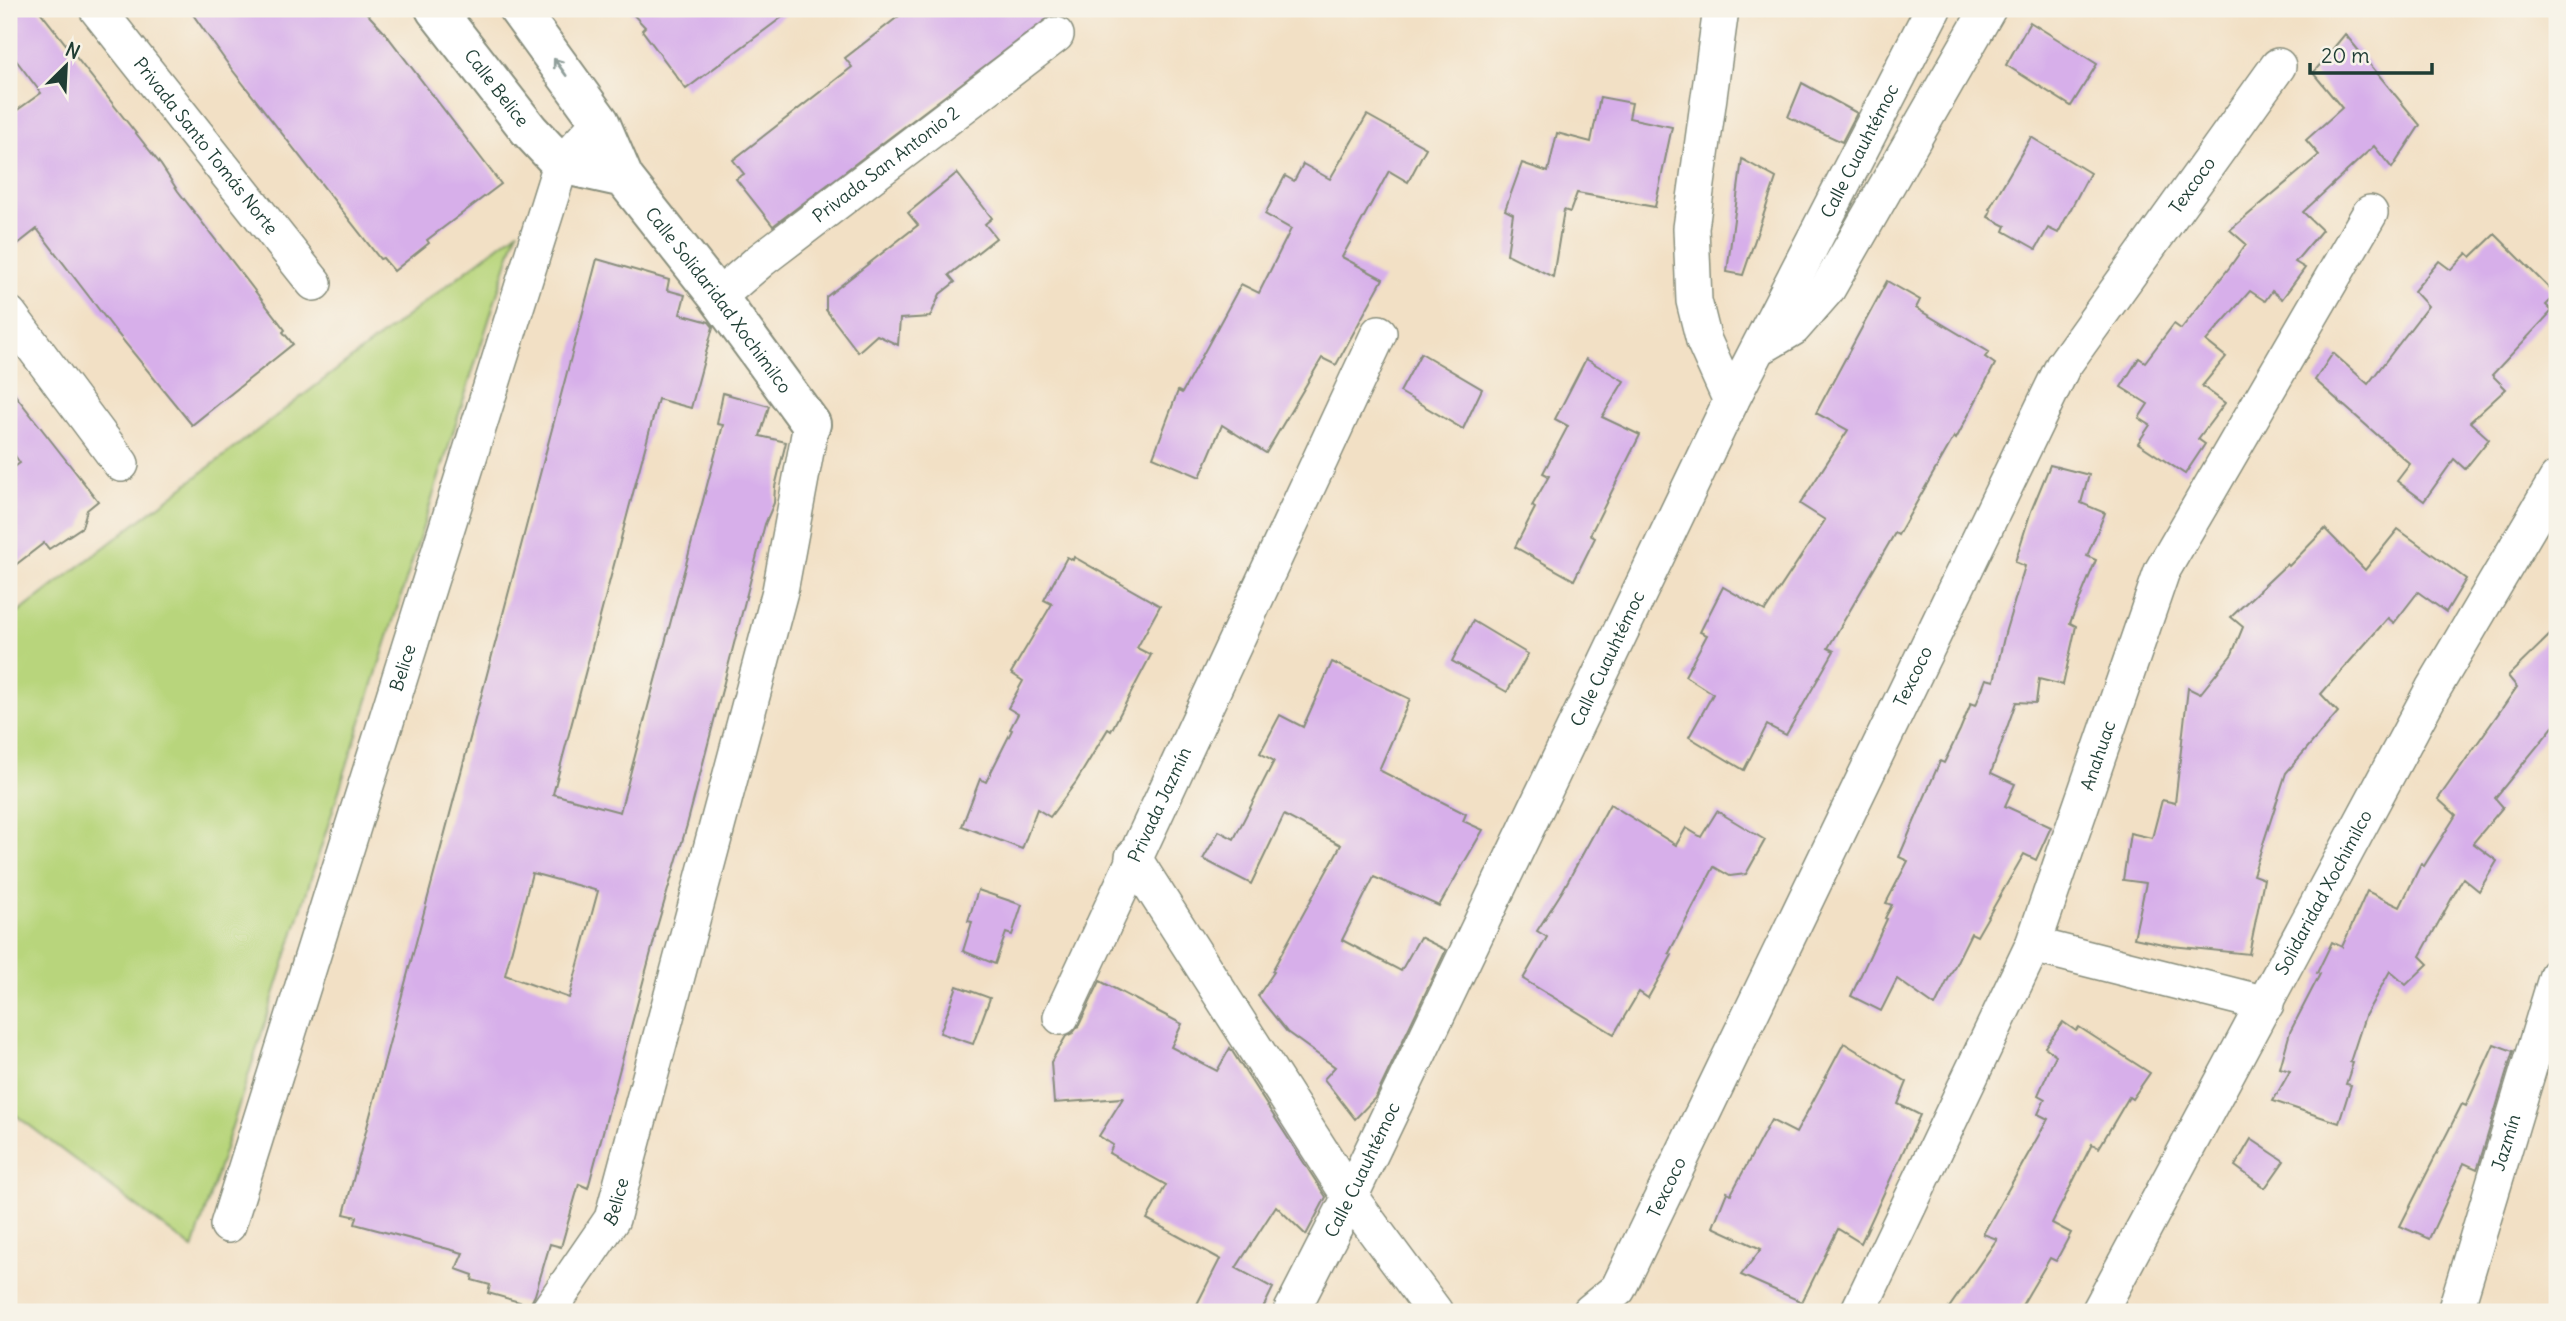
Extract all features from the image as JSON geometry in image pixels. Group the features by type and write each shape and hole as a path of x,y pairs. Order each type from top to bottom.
{"street":[{"name":"Privada Santo Tomás Norte","path":"97,9 314,283"},
{"name":"Calle Belice","path":"435,9 529,130 561,164"},
{"path":"518,9 600,122"},
{"path":"1721,9 1691,228 1694,301 1704,341 1731,401"},
{"name":"Calle Cuauhtémoc","path":"1291,1312 1350,1197 1731,401 1933,9"},
{"path":"1758,349 1793,328 1828,288 1988,9"},
{"name":"Privada San Antonio 2","path":"718,297 761,260 1056,35"},
{"name":"Texcoco","path":"1590,1312 1618,1289 2063,366 2278,66"},
{"name":"Belice","path":"228,1225 561,164 600,122"},
{"name":"Calle Solidaridad Xochimilco","path":"600,122 624,178 718,297 811,424"},
{"path":"561,164 624,178"},
{"name":"Anahuac","path":"1858,1312 2033,945 2162,571 2370,213"},
{"path":"9,314 121,464"},
{"name":"Privada Jazmín","path":"1379,333 1133,858 1350,1197 1435,1312"},
{"name":"Belice","path":"548,1312 612,1219 780,591 811,424"},
{"name":"Solidaridad Xochimilco","path":"2099,1312 2433,689 2557,479"},
{"path":"1061,1017 1133,858"},
{"path":"2033,945 2266,1004"},
{"name":"Jazmín","path":"2455,1312 2557,975"}],"green space":[{"path":"517,232 193,1249 9,1110 9,620"}],"building":[{"path":"9,9 38,9 161,165 293,344 192,425 37,229 9,251 9,116 41,93 9,51"},
{"path":"189,9 363,9 385,33 501,184 427,240 429,243 394,271 383,258 380,259 230,67"},
{"path":"628,9 793,9 686,89 642,30 645,27"},
{"path":"908,9 1060,9 773,226 736,179 744,174 733,160 852,67 845,58"},
{"path":"2030,22 2097,64 2071,106 2006,65"},
{"path":"2345,34 2420,125 2392,168 2374,146 2303,212 2322,230 2295,262 2305,268 2282,299 2272,291 2265,301 2250,291 2206,341 2226,357 2202,386 2225,403 2198,439 2205,444 2185,474 2138,443 2150,425 2139,418 2148,404 2121,387 2139,358 2145,362 2174,324 2181,329 2246,244 2230,230 2319,155 2306,140 2342,108 2313,73"},
{"path":"1802,83 1857,113 1842,142 1788,117"},
{"path":"1600,97 1632,103 1629,118 1672,127 1655,207 1577,193 1570,212 1564,210 1553,277 1507,254 1513,214 1505,210 1522,163 1548,172 1557,133 1591,142"},
{"path":"1367,115 1426,148 1408,182 1389,171 1342,257 1383,279 1336,365 1322,358 1266,453 1222,425 1200,477 1153,457 1178,391 1182,393 1241,284 1259,293 1291,229 1265,214 1285,176 1294,181 1303,164 1330,179"},
{"path":"2031,137 2090,173 2058,233 2048,228 2036,249 2004,231 2006,226 1988,217 1991,210 1989,209"},
{"path":"1742,159 1776,178 1743,275 1727,272"},
{"path":"957,173 992,218 985,224 996,238 949,275 955,282 940,294 930,317 900,319 898,345 877,335 858,352 826,310 826,297 918,225 908,213"},
{"path":"2495,234 2556,295 2546,305 2552,311 2492,375 2506,389 2470,422 2489,439 2465,469 2454,459 2424,501 2397,481 2410,464 2315,380 2333,353 2368,384 2428,306 2414,291 2439,261 2451,270 2467,253 2471,257"},
{"path":"597,259 669,280 667,290 685,295 680,314 709,322 713,327 691,408 658,399 553,794 620,812 723,425 717,424 723,393 769,406 760,436 786,442 775,487 774,503 765,524 687,825 654,937 588,1188 579,1184 561,1247 550,1244 530,1305 488,1293 490,1285 472,1280 473,1275 456,1269 463,1253 355,1224 357,1217 344,1214","holes":["532,873 598,891 569,998 505,975"]},
{"path":"1887,281 1920,300 1916,308 1989,352 1985,357 1995,364 1956,439 1954,437 1898,535 1895,533 1828,648 1834,651 1786,735 1767,725 1744,770 1689,737 1713,694 1685,676 1707,635 1700,632 1723,587 1765,611 1825,520 1800,504 1848,430 1816,413"},
{"path":"1421,353 1482,389 1463,429 1400,392"},
{"path":"1586,359 1624,381 1602,417 1640,435 1590,535 1595,538 1574,580 1515,547 1535,508 1532,506 1549,476 1543,473 1568,426 1555,419"},
{"path":"9,387 98,501 87,510 82,527 49,549 44,543 9,570 9,471 20,463 9,447"},
{"path":"2050,465 2089,475 2081,503 2105,513 2087,556 2096,560 2070,623 2076,626 2063,685 2039,679 2036,703 2016,702 1991,773 2015,784 2005,806 2051,827 2036,860 2024,854 1977,936 1971,933 1935,1006 1897,979 1881,1011 1851,996 1887,919 1885,918 1892,905 1886,903 1908,861 1899,857 1940,761 1944,763 1971,703 1976,705 1986,679 1994,681 2025,566 2015,562 2031,511"},
{"path":"2325,529 2365,570 2398,529 2466,579 2446,612 2418,592 2394,623 2388,618 2321,694 2338,712 2286,773 2253,875 2264,879 2249,954 2172,946 2134,938 2146,883 2123,880 2130,833 2152,838 2162,800 2175,803 2188,688 2200,694 2232,654 2243,627 2231,617 2287,564 2289,566"},
{"path":"1067,557 1073,560 1074,557 1160,606 1137,648 1151,655 1111,731 1108,729 1076,782 1050,817 1037,809 1022,849 962,826 980,779 986,782 1012,730 1010,729 1018,714 1008,708 1023,681 1011,673 1052,604 1044,600"},
{"path":"1473,621 1528,654 1507,692 1452,661"},
{"path":"2557,628 2557,722 2495,798 2503,807 2473,843 2497,861 2479,891 2463,878 2420,956 2428,964 2406,985 2390,971 2365,1016 2350,1062 2353,1063 2346,1084 2351,1085 2339,1123 2273,1101 2290,1071 2280,1068 2290,1032 2320,974 2317,973 2332,942 2342,947 2367,891 2400,907 2421,864 2424,866 2456,815 2438,799 2517,687 2508,676"},
{"path":"1332,662 1410,699 1379,770 1466,814 1463,821 1483,830 1439,906 1374,877 1342,940 1401,971 1420,937 1446,950 1376,1097 1355,1119 1324,1079 1335,1067 1287,1032 1258,996 1274,972 1272,971 1341,845 1284,815 1251,884 1203,859 1219,831 1234,839 1274,761 1260,753 1280,715 1303,727"},
{"path":"1610,804 1676,845 1686,828 1701,837 1717,811 1765,840 1746,874 1730,876 1714,867 1648,998 1639,992 1614,1034 1523,979 1547,937 1537,931 1563,890"},
{"path":"978,890 1022,905 1012,935 1006,933 995,964 963,951 972,922 968,921"},
{"path":"1100,981 1182,1024 1171,1047 1217,1071 1230,1048 1326,1197 1306,1235 1276,1206 1236,1268 1273,1288 1261,1312 1193,1312 1220,1259 1222,1260 1147,1219 1166,1185 1109,1153 1113,1145 1099,1136 1123,1098 1054,1103 1051,1062 1066,1036 1073,1033 1079,1025"},
{"path":"957,986 990,998 973,1044 940,1033"},
{"path":"2063,1022 2076,1031 2079,1027 2150,1073 2132,1099 2129,1097 2099,1148 2092,1144 2052,1223 2071,1233 2056,1261 2050,1258 2018,1312 1946,1312 1997,1239 1983,1234 2048,1119 2038,1114 2045,1099 2038,1095 2056,1055 2045,1047"},
{"path":"1844,1043 1907,1082 1898,1104 1920,1115 1861,1243 1838,1229 1802,1302 1741,1275 1761,1249 1713,1227 1727,1192 1731,1194 1771,1120 1796,1133"},
{"path":"2494,1044 2513,1051 2479,1164 2477,1169 2464,1163 2429,1239 2400,1226 2462,1104 2466,1106"},
{"path":"2251,1139 2284,1161 2265,1188 2235,1166"}]}
